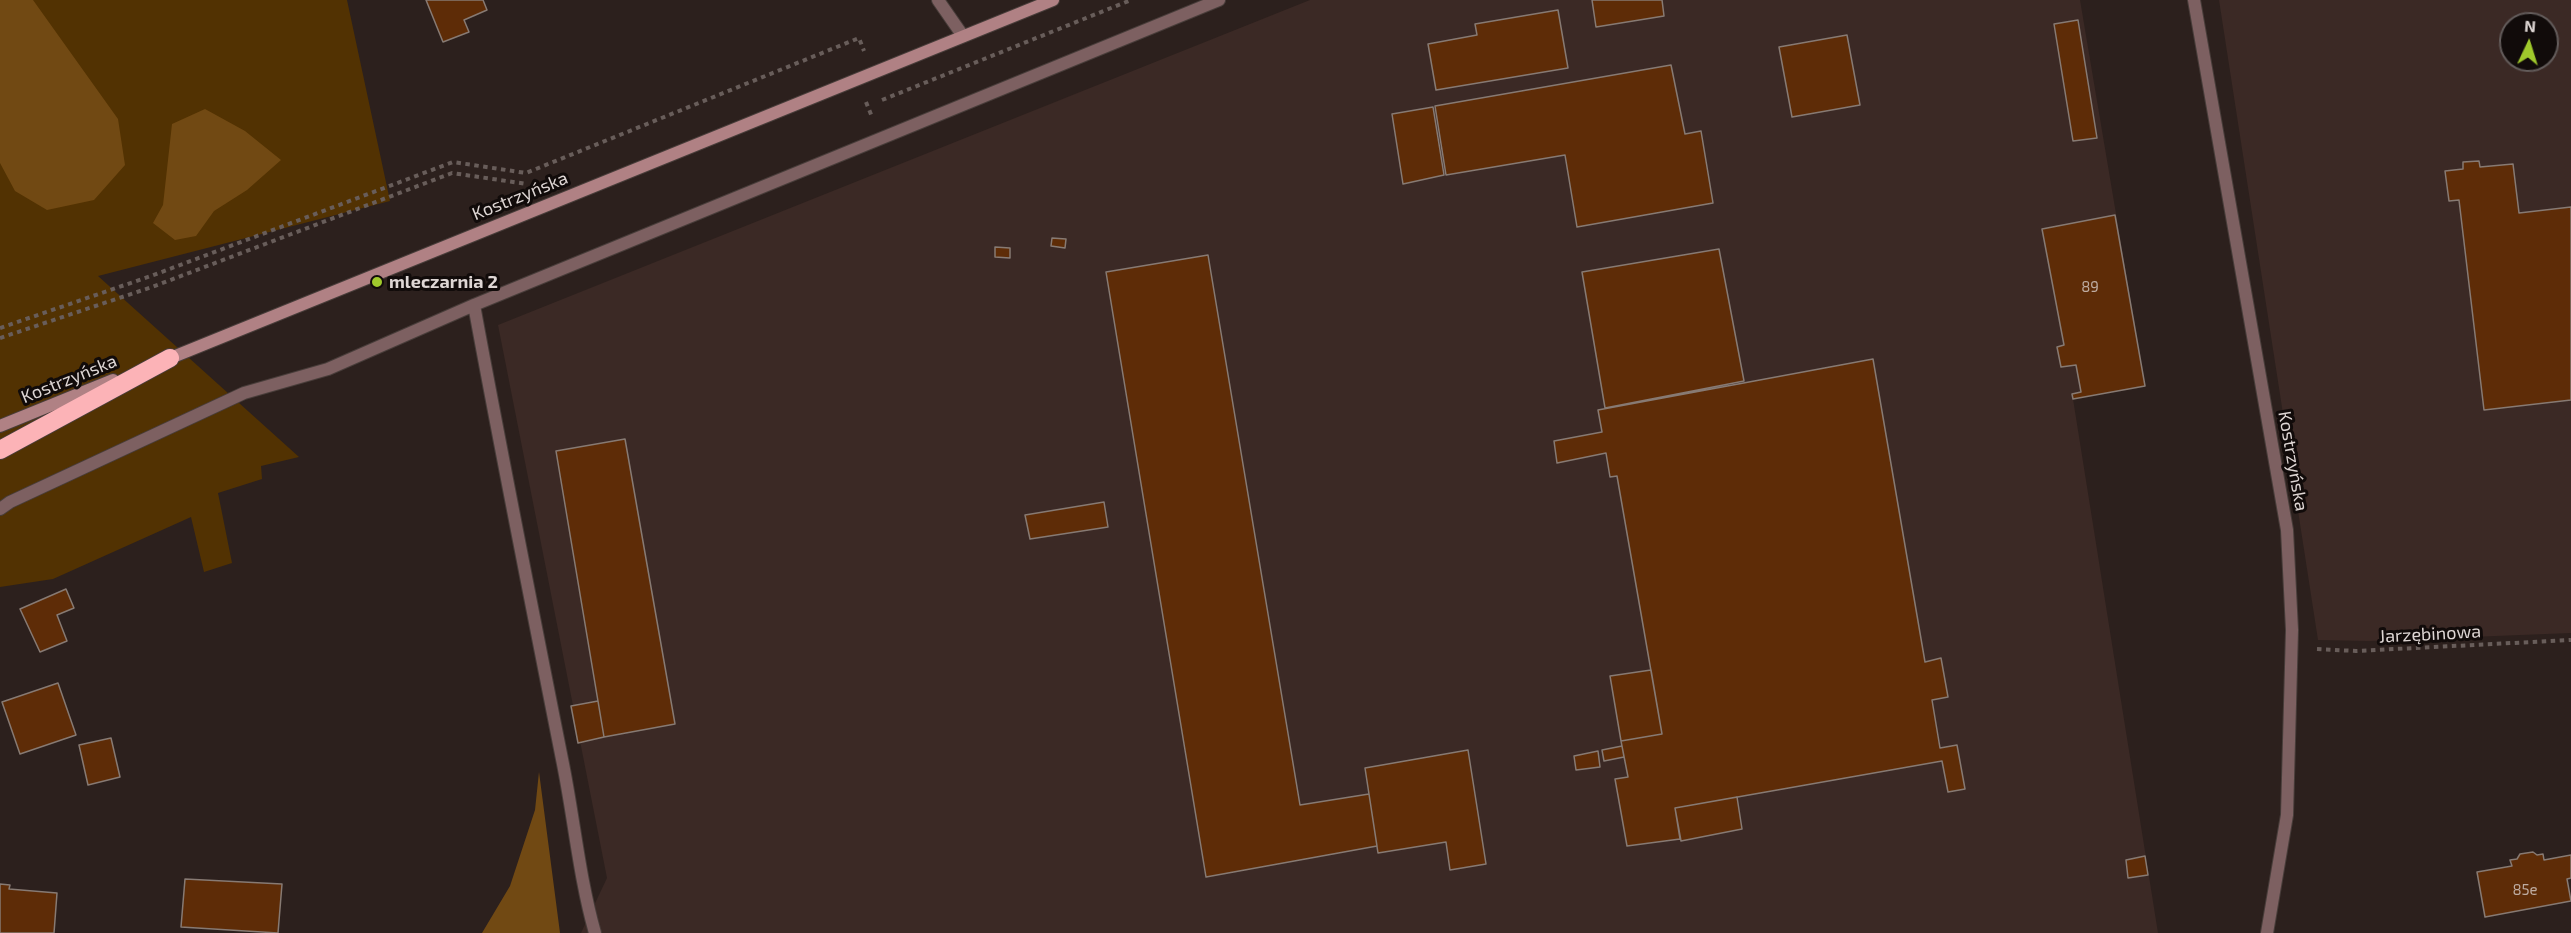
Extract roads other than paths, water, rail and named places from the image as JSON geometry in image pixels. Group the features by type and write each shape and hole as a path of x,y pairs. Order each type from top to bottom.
{"highway":[{"path":"0,450 170,358"}],"main road":[{"name":"Kostrzyńska","path":"0,426 1053,0"}],"street":[{"path":"938,0 963,36"},
{"path":"0,509 10,502 244,393 328,369 474,305 1219,0"},
{"name":"Kostrzyńska","path":"2194,0 2287,530 2290,647 2287,815 2267,933"},
{"path":"474,305 595,933"}],"place":[{"name":"mleczarnia 2","path":"377,282"}]}
